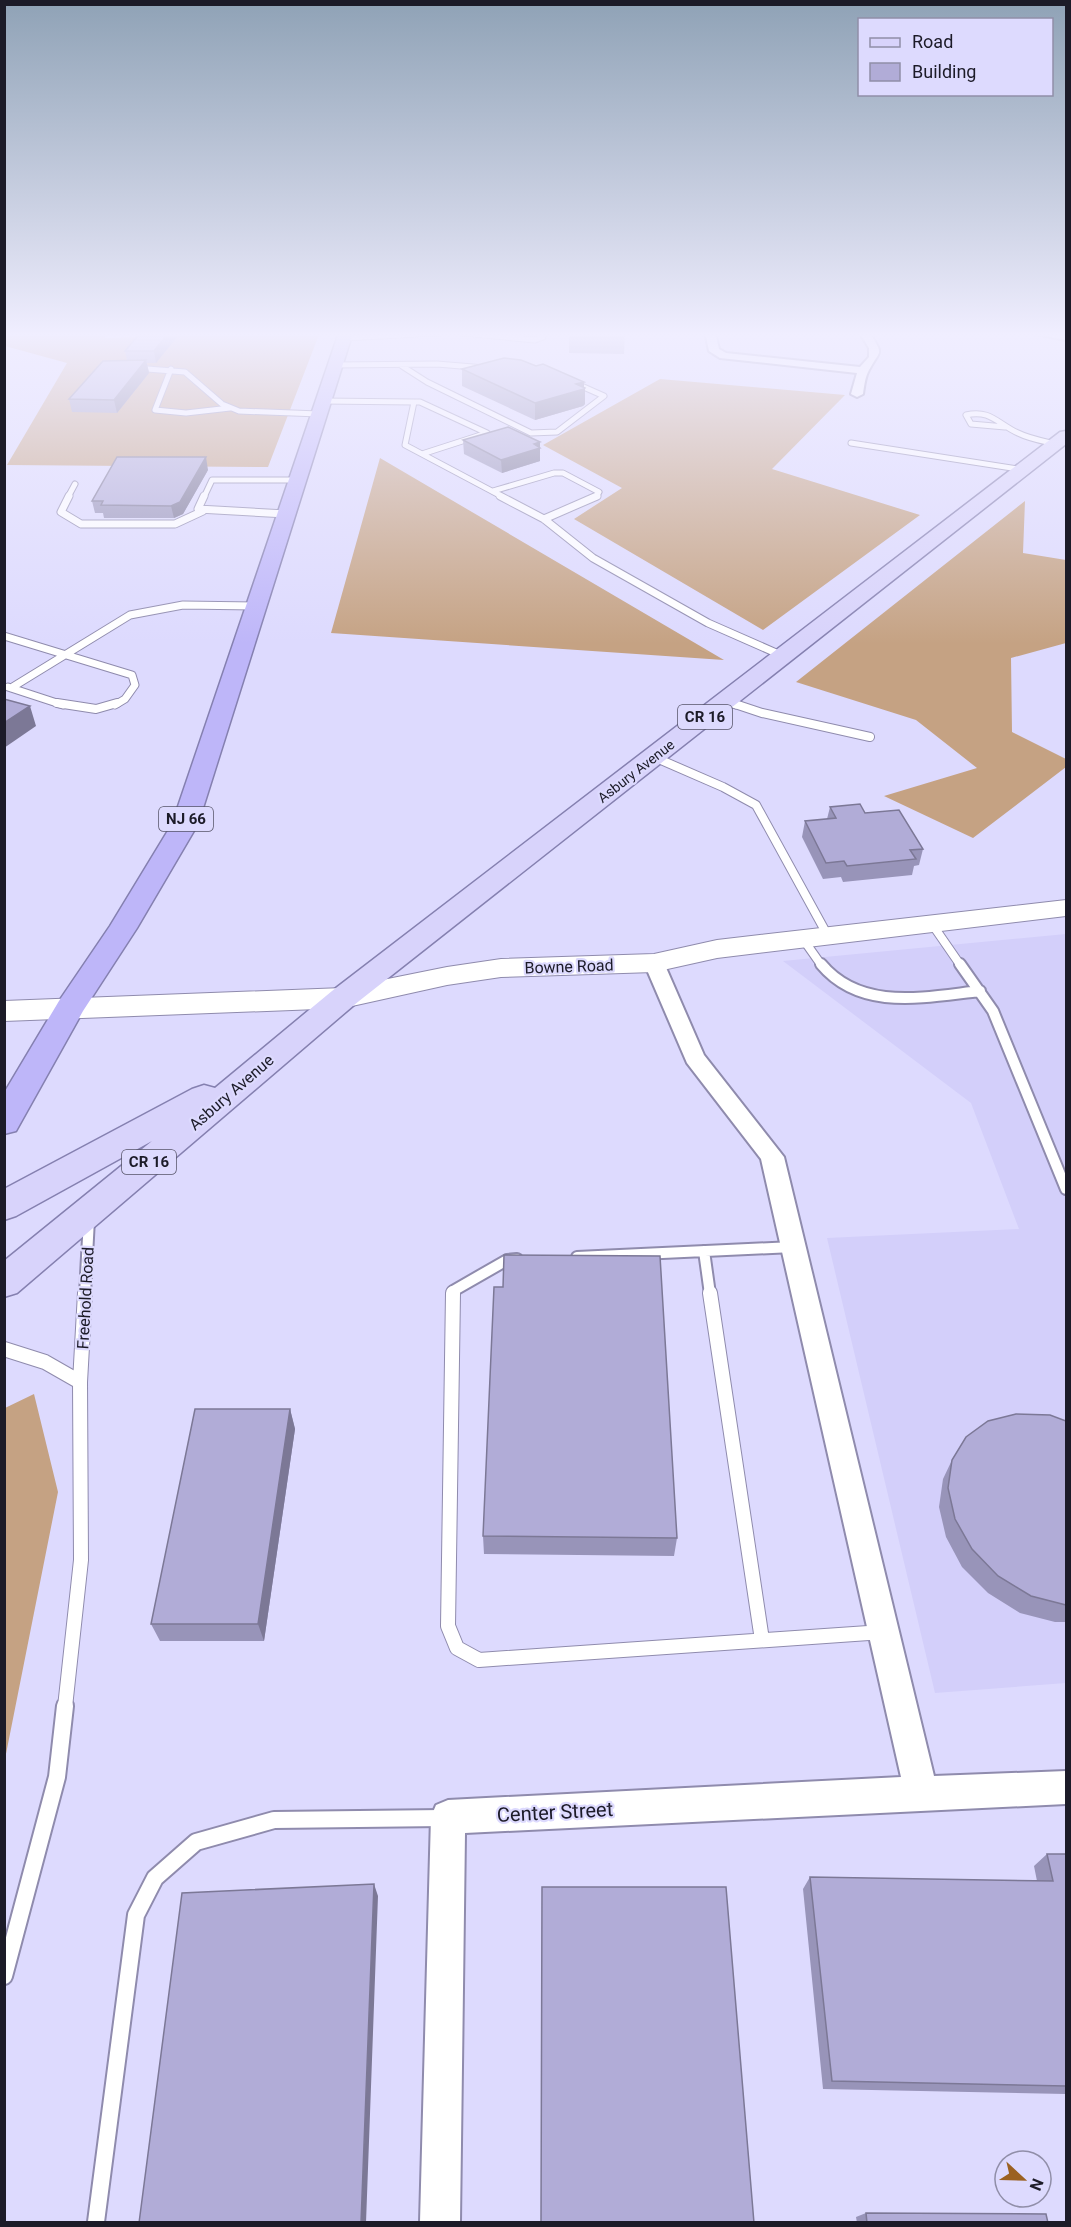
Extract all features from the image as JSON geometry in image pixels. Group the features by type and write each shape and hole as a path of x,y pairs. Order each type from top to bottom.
{"highway":[{"name":"NJ 66","path":"4,1122 70,1008 123,928 185,824 311,436"},
{"name":"NJ 66","path":"4,1087 70,1008"}],"main road":[{"name":"Asbury Avenue","path":"4,1282 343,998 1061,440"},
{"name":"Asbury Avenue","path":"4,1206 210,1094 291,1040"}],"street":[{"name":"Bowne Road","path":"4,1011 343,998 447,976 501,968 654,963 717,949 1066,908"},
{"path":"654,963 695,1058 772,1157 921,1793"},
{"name":"Center Street","path":"448,1818 921,1793 1066,1788"},
{"path":"440,2223 448,1818"}],"lane":[{"path":"407,436 405,445 544,519 593,558 708,623 783,656"},
{"path":"422,454 479,436"},
{"path":"1032,436 1061,440"},
{"path":"851,443 1024,470"},
{"path":"493,492 554,473 563,473 599,492 597,497 544,519"},
{"path":"286,514 198,509 212,480 297,480"},
{"path":"75,484 61,512 81,524 175,524 203,511"},
{"path":"8,687 116,622 146,610 183,605 255,606"},
{"path":"4,636 132,675 135,685 132,693 114,705 94,709 77,709 8,687"},
{"path":"725,701 762,713 870,737"},
{"path":"654,757 723,787 756,805 815,937 823,968 847,988 882,998 980,991"},
{"path":"932,924 993,1011 1066,1189"},
{"name":"Freehold Road","path":"4,1976 57,1777 81,1560 80,1382 89,1213"},
{"path":"565,1257 793,1246"},
{"path":"704,1251 762,1640"},
{"path":"531,1259 507,1260 453,1291 448,1626 456,1648 479,1660 883,1632"},
{"path":"4,1349 45,1362 80,1382"},
{"path":"96,2223 136,1915 155,1878 196,1842 274,1820 448,1818"}],"shaded area":[{"path":"24,436 280,436 268,467 7,465"},
{"path":"559,436 805,436 772,469 920,515 763,630 574,519 622,488 543,445"},
{"path":"380,458 724,660 331,633"},
{"path":"1025,501 1023,553 1066,560 1066,643 1011,658 1012,732 1066,759 1066,767 973,838 884,796 977,768 916,720 796,682"},
{"path":"1066,934 1066,1683 935,1693 827,1238 1019,1229 971,1103 783,961"},
{"path":"34,1394 58,1492 5,1759 5,1408"}],"building":[{"path":"477,436 527,436 540,442 534,444 540,448 501,460 463,440"},
{"path":"117,457 206,457 180,502 171,506 101,505 103,501 92,501"},
{"path":"4,699 30,706 4,723"},
{"path":"860,804 865,813 899,810 923,849 910,850 916,859 847,866 844,861 826,863 805,821 836,818 830,807"},
{"path":"504,1255 660,1256 677,1538 483,1536 494,1287 503,1287"},
{"path":"195,1409 290,1409 258,1624 151,1624"},
{"path":"1016,1414 1050,1415 1066,1421 1066,1605 1031,1596 998,1576 972,1549 955,1519 948,1488 952,1460 966,1437 988,1421"},
{"path":"1047,1854 1066,1854 1066,2086 832,2081 810,1877 1053,1881"},
{"path":"374,1884 361,2223 139,2223 182,1893"},
{"path":"542,1887 726,1887 754,2223 541,2223"},
{"path":"866,2213 1046,2214 1048,2223 867,2223"}]}
